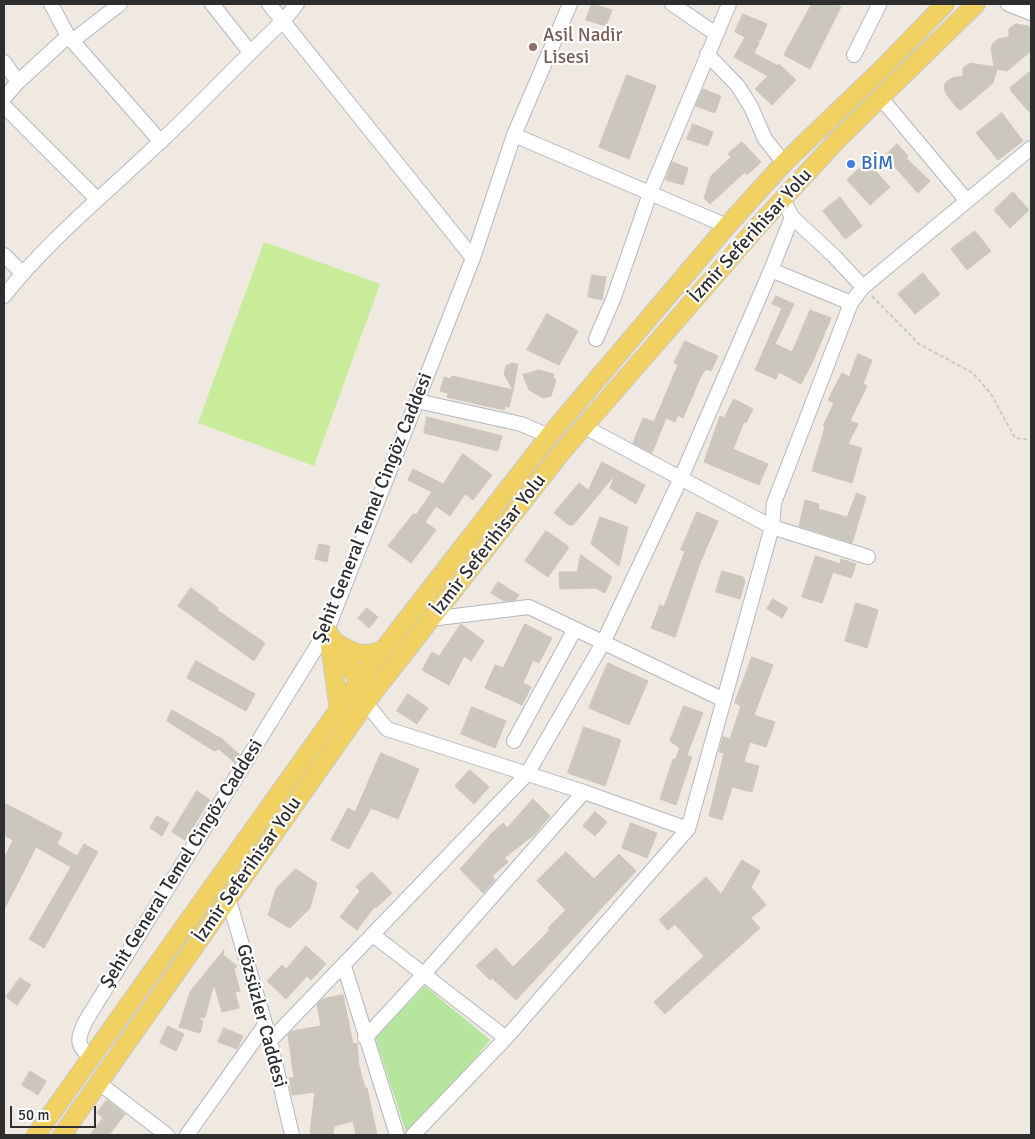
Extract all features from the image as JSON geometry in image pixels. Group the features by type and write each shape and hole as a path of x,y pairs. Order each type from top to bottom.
{"main road":[{"name":"İzmir Seferihisar Yolu","path":"36,1135 359,680 549,436 727,226 784,163 882,69 945,4"},
{"name":"İzmir Seferihisar Yolu","path":"62,1135 366,703 582,426 782,199 880,97 976,4"},
{"path":"331,636 347,649 368,655 382,650"},
{"path":"331,636 359,680 366,703"},
{"path":"331,636 339,710"}],"street":[{"path":"51,4 70,38 161,142"},
{"path":"4,98 18,82 70,38 120,4"},
{"path":"212,4 250,52"},
{"path":"269,4 473,258"},
{"path":"4,296 22,273 97,199 161,142 283,21 297,4"},
{"name":"Şehit General Temel Cingöz Caddesi","path":"91,1058 80,1048 79,1038 85,1022 331,636 417,400 473,258 514,135 570,4"},
{"path":"672,4 716,34"},
{"path":"596,340 614,297 650,192 729,4"},
{"path":"854,56 879,5 877,4"},
{"path":"1008,4 1031,13"},
{"path":"707,54 738,86 751,107 765,139 784,163"},
{"path":"4,62 18,82"},
{"path":"880,97 967,201"},
{"path":"4,106 97,199"},
{"path":"514,135 727,226"},
{"path":"413,1135 506,1038 688,829 772,527 774,503 851,303 863,287 1031,148"},
{"path":"782,199 792,217 834,256 863,287"},
{"path":"270,1041 527,774 603,642 680,480 792,217"},
{"path":"4,255 22,273"},
{"path":"771,270 851,303"},
{"path":"417,400 521,424 549,436"},
{"path":"582,426 680,480 772,527 868,557"},
{"path":"430,619 529,608 724,700"},
{"path":"514,741 574,629"},
{"path":"366,703 388,729 584,792 688,829"},
{"path":"365,1038 424,974 584,792"},
{"name":"Gözsüzler Caddesi","path":"228,897 266,1025 292,1135"},
{"path":"373,935 506,1038"},
{"path":"344,966 365,1038 397,1135"},
{"path":"187,1135 266,1025"},
{"path":"99,1083 167,1135"}],"path":[{"path":"863,287 919,344 972,373 991,394 1015,438 1031,440"}],"green space":[{"path":"264,242 380,284 314,466 198,423"},
{"path":"425,986 490,1040 413,1135 407,1135 375,1037"}],"building":[{"path":"592,4 612,10 606,26 586,20"},
{"path":"812,4 835,4 841,7 810,69 784,55"},
{"path":"743,14 767,24 760,41 755,39 759,43 754,53 778,66 779,64 796,80 772,105 755,89 768,76 734,57 745,37 735,32"},
{"path":"1016,24 1028,26 1031,30 1031,51 1007,71 997,69 993,83 961,110 958,109 946,94 944,87 946,82 952,78 963,76 963,68 970,63 994,67 991,48 993,43 998,39 1009,37 1009,29"},
{"path":"1031,71 1031,114 1010,90 1011,87"},
{"path":"627,75 656,86 629,159 599,147"},
{"path":"703,89 721,96 715,113 696,106"},
{"path":"1002,113 1023,141 998,160 976,133"},
{"path":"693,124 713,132 708,146 687,139"},
{"path":"742,142 761,162 747,175 745,172 710,204 704,198 711,176 731,157 728,154"},
{"path":"897,144 908,156 906,158 930,181 918,193 885,156"},
{"path":"672,162 688,168 683,185 666,180"},
{"path":"867,162 890,187 870,205 847,180"},
{"path":"1013,192 1029,210 1010,228 994,210"},
{"path":"840,197 862,226 845,239 823,211"},
{"path":"975,231 991,251 967,270 951,249"},
{"path":"923,273 940,294 915,314 898,294"},
{"path":"592,275 606,277 602,300 588,297"},
{"path":"776,296 794,304 775,344 792,352 810,310 831,318 801,384 779,372 776,379 755,370 782,308 772,304"},
{"path":"547,314 578,331 559,365 527,350"},
{"path":"685,341 718,356 711,371 706,369 701,376 683,418 678,415 675,422 666,418 652,453 633,443 643,418 654,422 678,365 674,363"},
{"path":"858,354 872,360 863,384 867,386 850,421 858,424 848,444 862,448 852,483 812,471 825,427 823,426 834,403 828,400 842,373 849,377"},
{"path":"512,363 518,364 513,390 504,374 506,366"},
{"path":"539,370 554,374 553,377 556,380 551,396 543,398 529,390 523,375"},
{"path":"452,376 513,390 509,407 505,406 504,410 447,397 448,393 440,391 444,377 451,379"},
{"path":"734,399 753,409 746,423 744,422 733,449 768,464 759,485 704,462 720,416 724,418"},
{"path":"427,417 502,436 498,451 424,433"},
{"path":"463,454 492,475 473,500 465,494 450,516 436,506 425,522 436,530 411,563 388,546 414,513 416,515 432,492 408,480 413,469 443,484"},
{"path":"602,462 645,485 636,504 610,488 615,475 573,525 569,525 554,513 579,483 588,490"},
{"path":"857,493 866,497 852,543 799,526 805,500 819,504 818,509 847,517"},
{"path":"697,512 718,521 700,563 675,637 651,628 660,605 664,607 685,551 681,550"},
{"path":"600,517 628,527 619,566 591,544"},
{"path":"546,531 568,546 568,549 548,577 525,561"},
{"path":"319,544 330,546 327,562 315,559"},
{"path":"581,555 612,577 605,593 595,588 560,589 559,572 577,572"},
{"path":"816,556 840,564 841,559 856,564 851,578 833,572 822,603 802,597"},
{"path":"722,571 743,577 745,581 740,599 716,592"},
{"path":"498,582 519,595 515,600 504,601 491,593"},
{"path":"191,588 218,608 217,610 265,643 254,661 178,606"},
{"path":"773,599 788,608 782,618 767,609"},
{"path":"856,603 878,610 867,648 845,641"},
{"path":"367,608 378,617 369,628 358,618"},
{"path":"461,624 484,641 471,661 464,656 449,685 422,670 432,652 439,656"},
{"path":"525,624 552,638 539,663 533,660 523,683 531,687 522,705 485,688 495,665 503,668"},
{"path":"752,657 773,665 754,715 775,722 766,747 750,742 744,762 759,766 752,792 732,787 722,820 709,816 724,753 719,752 723,737 730,739 741,706 735,703"},
{"path":"196,661 255,694 246,711 187,678"},
{"path":"608,663 648,681 629,725 589,708"},
{"path":"408,694 428,708 417,724 397,711"},
{"path":"684,706 703,713 687,755 692,757 676,805 660,799 673,759 675,760 680,748 670,741"},
{"path":"472,707 506,721 495,748 461,734"},
{"path":"172,710 222,739 240,755 235,763 219,749 214,751 167,721"},
{"path":"584,727 621,740 605,786 568,773"},
{"path":"381,753 419,769 398,819 371,808 349,849 331,840 348,808 355,812"},
{"path":"470,770 489,787 474,804 455,786"},
{"path":"197,791 210,800 185,840 172,832"},
{"path":"533,799 550,816 535,834 504,858 508,862 492,876 495,880 483,893 460,869 493,832 503,823 507,828"},
{"path":"4,803 62,833 57,844 77,856 84,844 98,852 44,948 29,939 71,867 36,847 4,910 4,859 13,840 4,835"},
{"path":"595,812 607,822 595,836 583,826"},
{"path":"157,816 169,823 162,836 150,828"},
{"path":"631,823 657,833 647,858 622,848"},
{"path":"566,852 594,879 619,854 636,871 516,1000 492,978 490,980 476,966 496,948 513,967 550,930 548,928 566,910 537,881"},
{"path":"742,860 760,871 751,887 766,905 751,918 760,928 665,1014 654,1002 704,956 675,924 668,930 659,920 706,877 721,894"},
{"path":"296,869 317,883 310,908 290,928 268,915 276,889"},
{"path":"372,872 392,893 376,908 375,906 357,930 340,917 360,891 356,887"},
{"path":"306,946 326,964 311,980 307,976 286,999 267,981 282,965 286,969"},
{"path":"224,950 223,955 237,966 234,969 240,991 235,992 239,1008 222,1012 214,984 205,1017 198,1018 203,1021 200,1033 179,1027 190,992"},
{"path":"20,978 31,985 17,1005 6,997"},
{"path":"343,995 353,1044 357,1043 359,1066 365,1088 367,1088 377,1135 356,1135 353,1121 334,1126 333,1135 310,1133 315,1092 292,1095 289,1078 294,1078 288,1035 292,1031 321,1026 317,1004 323,999"},
{"path":"168,1026 184,1034 176,1051 160,1043"},
{"path":"224,1028 243,1036 237,1049 218,1042"},
{"path":"30,1071 46,1081 38,1095 22,1085"},
{"path":"107,1100 125,1114 109,1135 90,1135 103,1118 97,1113"}],"place":[{"name":"Asil Nadir Lisesi","path":"533,47"},
{"name":"BİM","path":"851,164"}]}
